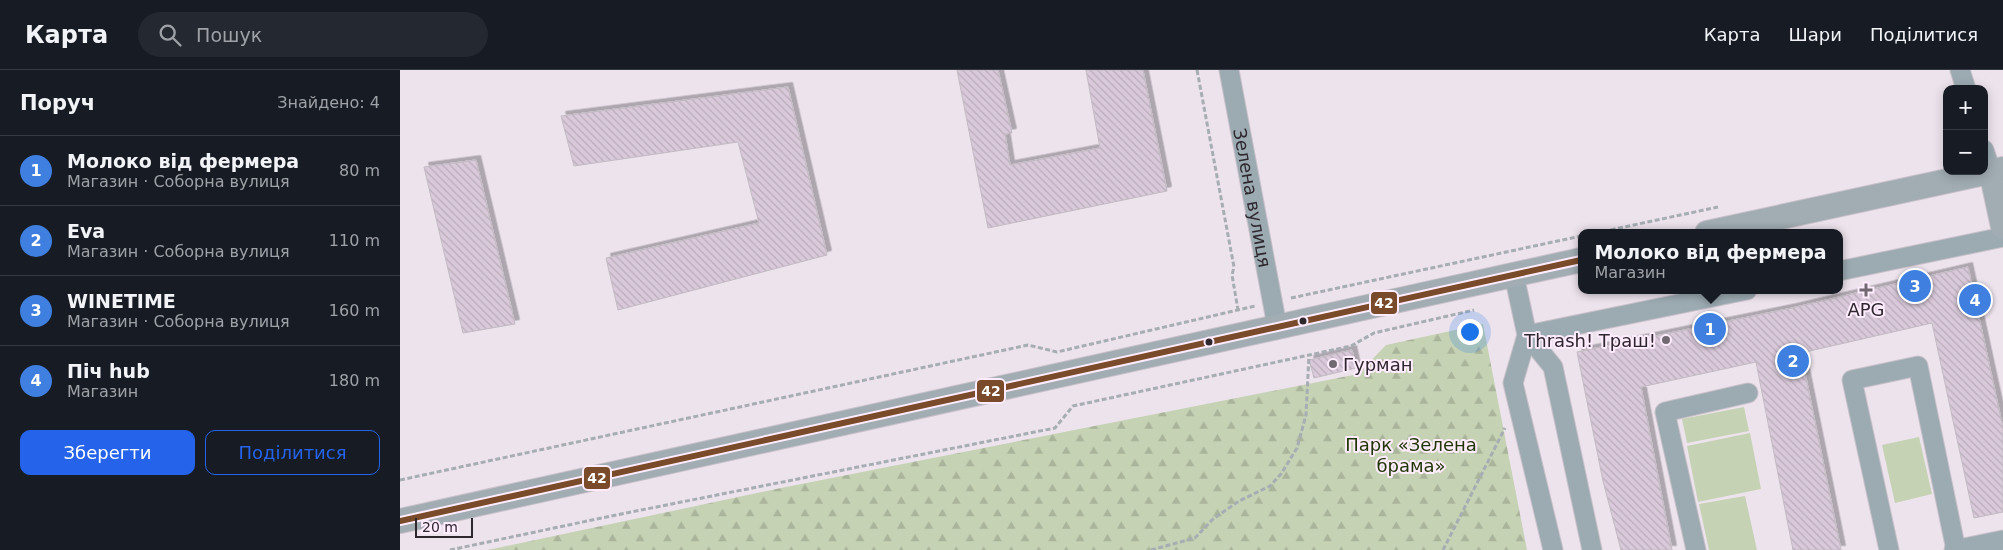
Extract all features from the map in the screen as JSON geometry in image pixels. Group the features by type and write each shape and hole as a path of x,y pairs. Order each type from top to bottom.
{"main road":[{"path":"1724,229 1993,163 2003,227"},
{"path":"400,521 756,445 1277,326 1578,261"}],"street":[{"name":"Зелена вулиця","path":"1229,70 1277,326"},
{"path":"1960,70 1965,85"},
{"path":"1843,271 2003,237"},
{"path":"1514,275 1528,336 1553,367 1592,550"},
{"path":"1528,336 1728,294"},
{"path":"1528,336 1513,383 1553,550"},
{"path":"1889,550 1852,380 1918,366 1955,550 2003,540"},
{"path":"1696,550 1665,412 1748,393"}],"path":[{"path":"1197,70 1234,267 1232,275 1238,310"},
{"path":"1300,296 1578,237"},
{"path":"400,480 1028,345 1057,352 1255,306"},
{"path":"450,550 611,516 1055,428 1073,406 1351,346 1374,333 1474,310"},
{"path":"1151,550 1195,538 1213,519 1239,501 1270,486 1282,474 1297,448 1306,415 1309,355"},
{"path":"1444,550 1518,403"}],"green space":[{"name":"Парк «Зелена брама»","path":"1483,324 1527,550 488,550 781,488 1358,374 1386,345"},
{"path":"1744,407 1749,431 1687,443 1682,419"},
{"path":"1750,433 1761,489 1698,502 1687,446"},
{"path":"1919,437 1932,494 1895,503 1882,445"},
{"path":"1745,496 1757,550 1709,550 1699,504"}],"building":[{"path":"957,70 998,70 1012,133 1005,134 1010,165 1100,148 1086,70 1143,70 1167,191 988,228"},
{"path":"788,87 827,255 618,310 606,258 759,223 738,142 574,166 561,116"},
{"path":"476,160 515,324 463,333 424,167"},
{"path":"1968,267 2003,428 2003,512 1974,518 1932,323 1801,353 1841,550 1793,550 1756,362 1641,387 1672,550 1621,550 1603,481 1577,352 1792,308"},
{"name":"Гурман","path":"1352,350 1356,368 1314,378 1309,360"}],"transit line":[{"name":"42","path":"400,521 1578,261"}],"place":[{"name":"WINETIME","path":"1915,286"},
{"name":"APG","path":"1866,290"},
{"name":"Піч hub","path":"1975,300"},
{"name":"Молоко від фермера","path":"1710,329"},
{"name":"Thrash! Траш!","path":"1666,340"},
{"name":"Eva","path":"1793,361"},
{"name":"Гурман","path":"1333,364"}]}
